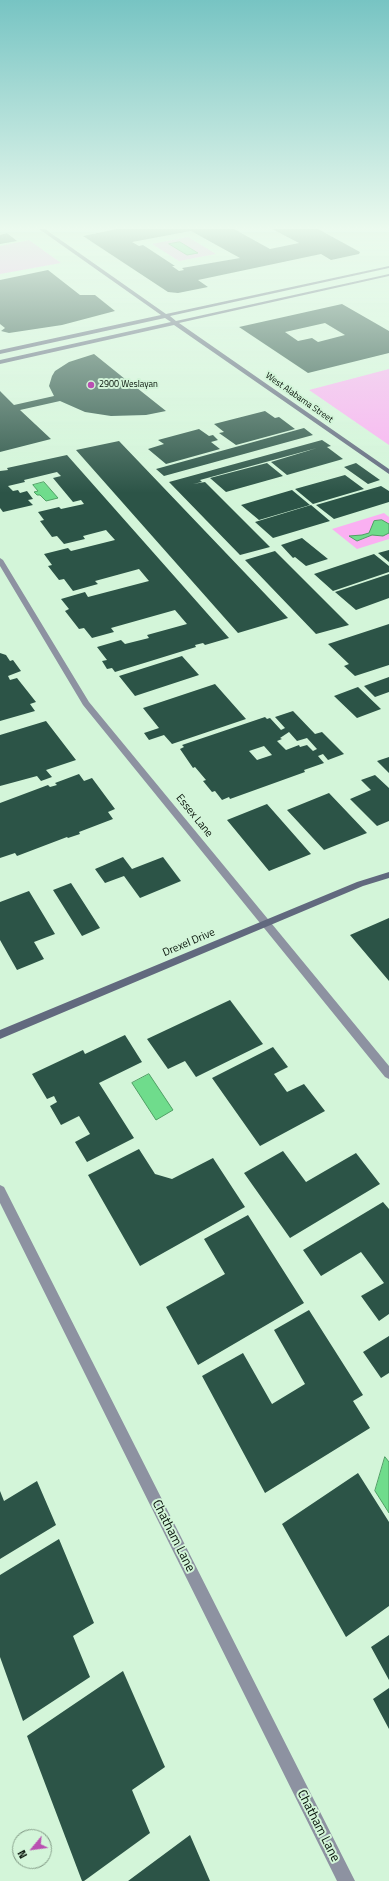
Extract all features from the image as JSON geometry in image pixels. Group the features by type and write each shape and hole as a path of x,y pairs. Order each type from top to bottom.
{"main road":[{"path":"0,352 157,317"},
{"name":"West Alabama Street","path":"167,317 389,472"},
{"path":"0,362 204,317"},
{"name":"Drexel Drive","path":"0,1035 360,884 389,875"}],"street":[{"name":"Essex Lane","path":"0,560 86,703 389,1074"},
{"name":"Chatham Lane","path":"0,1191 346,1881"}],"shaded area":[{"path":"389,369 389,445 309,390"},
{"path":"44,482 58,498 46,501 34,492 38,491 33,485"},
{"path":"384,513 389,517 389,539 357,549 332,529"},
{"path":"382,520 389,524 389,533 383,536 372,535 357,541 349,536 369,533 374,521"},
{"path":"149,1074 173,1110 156,1120 132,1083"},
{"path":"385,1457 389,1462 389,1513 375,1491"}],"building":[{"path":"0,317 93,317 62,325 9,333 1,331 5,328 0,324"},
{"path":"285,317 364,317 389,331 389,353 308,373 239,327","holes":["325,323 345,335 318,342 312,338 298,341 285,332"]},
{"name":"2900 Weslayan","path":"94,354 129,384 132,384 166,411 146,415 111,416 85,412 60,401 20,410 51,439 0,452 0,391 14,405 54,396 49,386 55,371 69,362"},
{"path":"265,411 275,418 279,417 295,429 236,445 219,433 224,432 214,424"},
{"path":"304,428 313,435 164,476 156,469"},
{"path":"199,429 209,436 213,435 218,440 211,442 220,449 166,464 148,449 164,444 158,440"},
{"path":"322,440 331,446 327,447 343,459 287,475 271,462 317,448 200,480 202,482 193,484 205,482 270,547 240,555 169,482"},
{"path":"119,441 288,618 238,633 76,450"},
{"path":"67,455 229,638 205,645 203,643 195,645 196,647 115,672 112,668 107,669 102,661 107,660 97,647 121,640 125,644 149,638 147,635 187,624 175,610 111,628 114,632 92,638 84,628 79,629 65,611 69,609 61,599 85,592 88,597 149,581 139,569 95,581 98,584 73,591 64,579 59,580 48,566 52,565 44,554 68,548 71,551 115,540 106,530 83,536 85,539 64,544 57,536 52,537 40,521 44,520 38,512 59,507 61,509 84,504 81,500 73,502 53,478 61,476 57,472 24,480 25,482 8,486 13,491 18,490 20,493 27,491 33,499 28,500 33,505 3,512 0,508 0,471 8,470 7,468"},
{"path":"267,463 283,476 226,492 210,478"},
{"path":"356,463 380,480 368,484 344,467"},
{"path":"345,475 364,489 313,504 295,489"},
{"path":"381,486 389,491 389,502 334,519 316,505"},
{"path":"292,490 310,505 259,520 241,505"},
{"path":"311,505 330,521 273,538 255,522"},
{"path":"302,538 328,559 306,566 295,557 293,558 281,545"},
{"path":"389,550 389,562 378,553"},
{"path":"275,551 349,625 316,634 245,560"},
{"path":"374,554 389,566 389,572 333,591 314,574"},
{"path":"389,574 389,598 356,610 335,592"},
{"path":"389,624 389,665 355,676 344,666 349,664 328,644"},
{"path":"0,653 6,655 10,661 13,660 21,671 8,676 10,680 17,678 36,702 30,704 35,711 0,721"},
{"path":"182,656 199,675 135,696 119,676"},
{"path":"389,677 389,692 375,697 364,686"},
{"path":"215,684 246,719 172,744 164,735 149,740 144,733 159,728 143,708"},
{"path":"358,687 381,709 357,718 334,696"},
{"path":"293,711 315,734 322,732 344,754 328,760 323,754 318,756 324,763 304,770 305,772 230,799 229,797 222,800 215,791 212,792 203,781 206,780 195,767 193,768 180,749 184,747 182,745 265,717 267,719 270,718 281,730 285,728 275,717","holes":["289,732 297,741 307,738 317,749 313,751 307,745 300,747 299,745 286,750 277,741 282,739 280,738","264,746 272,755 257,760 249,751"]},
{"path":"46,721 76,760 46,770 52,777 41,781 37,776 0,786 0,735"},
{"path":"389,757 389,773 377,761"},
{"path":"79,774 84,781 92,778 115,809 108,812 113,819 79,832 80,834 67,837 17,856 15,853 0,858 0,803 48,785 50,787 57,785 55,783"},
{"path":"375,775 389,788 389,821 377,826 350,799 371,790 361,780"},
{"path":"329,793 367,833 324,850 287,810"},
{"path":"267,804 311,854 269,871 227,820"},
{"path":"123,857 132,869 163,857 181,881 140,898 124,876 105,883 95,869"},
{"path":"71,883 100,928 82,936 53,890"},
{"path":"29,891 55,934 34,942 44,959 17,970 0,940 0,902"},
{"path":"389,918 389,981 350,935"},
{"path":"230,1000 263,1044 196,1077 185,1061 168,1069 147,1039"},
{"path":"125,1035 142,1062 99,1083 134,1138 87,1162 75,1142 90,1134 79,1116 61,1125 50,1106 57,1102 54,1096 47,1099 32,1074 83,1050 85,1054"},
{"path":"273,1047 288,1067 274,1074 287,1092 304,1084 325,1111 260,1146 212,1078"},
{"path":"139,1149 155,1174 172,1179 213,1158 245,1207 140,1266 88,1175"},
{"path":"283,1151 306,1182 356,1153 380,1184 290,1238 244,1173"},
{"path":"383,1202 389,1209 389,1314 379,1321 361,1296 384,1283 361,1252 321,1276 303,1250"},
{"path":"248,1215 304,1303 198,1365 166,1307 225,1274 204,1239"},
{"path":"309,1310 363,1395 353,1401 370,1428 265,1493 202,1376 243,1353 272,1404 305,1384 274,1330"},
{"path":"389,1336 389,1373 381,1378 363,1352"},
{"path":"358,1473 389,1522 389,1606 346,1637 282,1524"},
{"path":"37,1481 56,1525 0,1559 0,1491 4,1501"},
{"path":"59,1539 94,1623 73,1636 90,1677 23,1721 0,1657 0,1575"},
{"path":"389,1635 389,1680 371,1647"},
{"path":"123,1671 165,1767 132,1790 150,1833 82,1881 27,1736"},
{"path":"389,1688 389,1729 373,1699"},
{"path":"190,1835 210,1881 128,1881"}],"place":[{"name":"2900 Weslayan","path":"91,385"}]}
